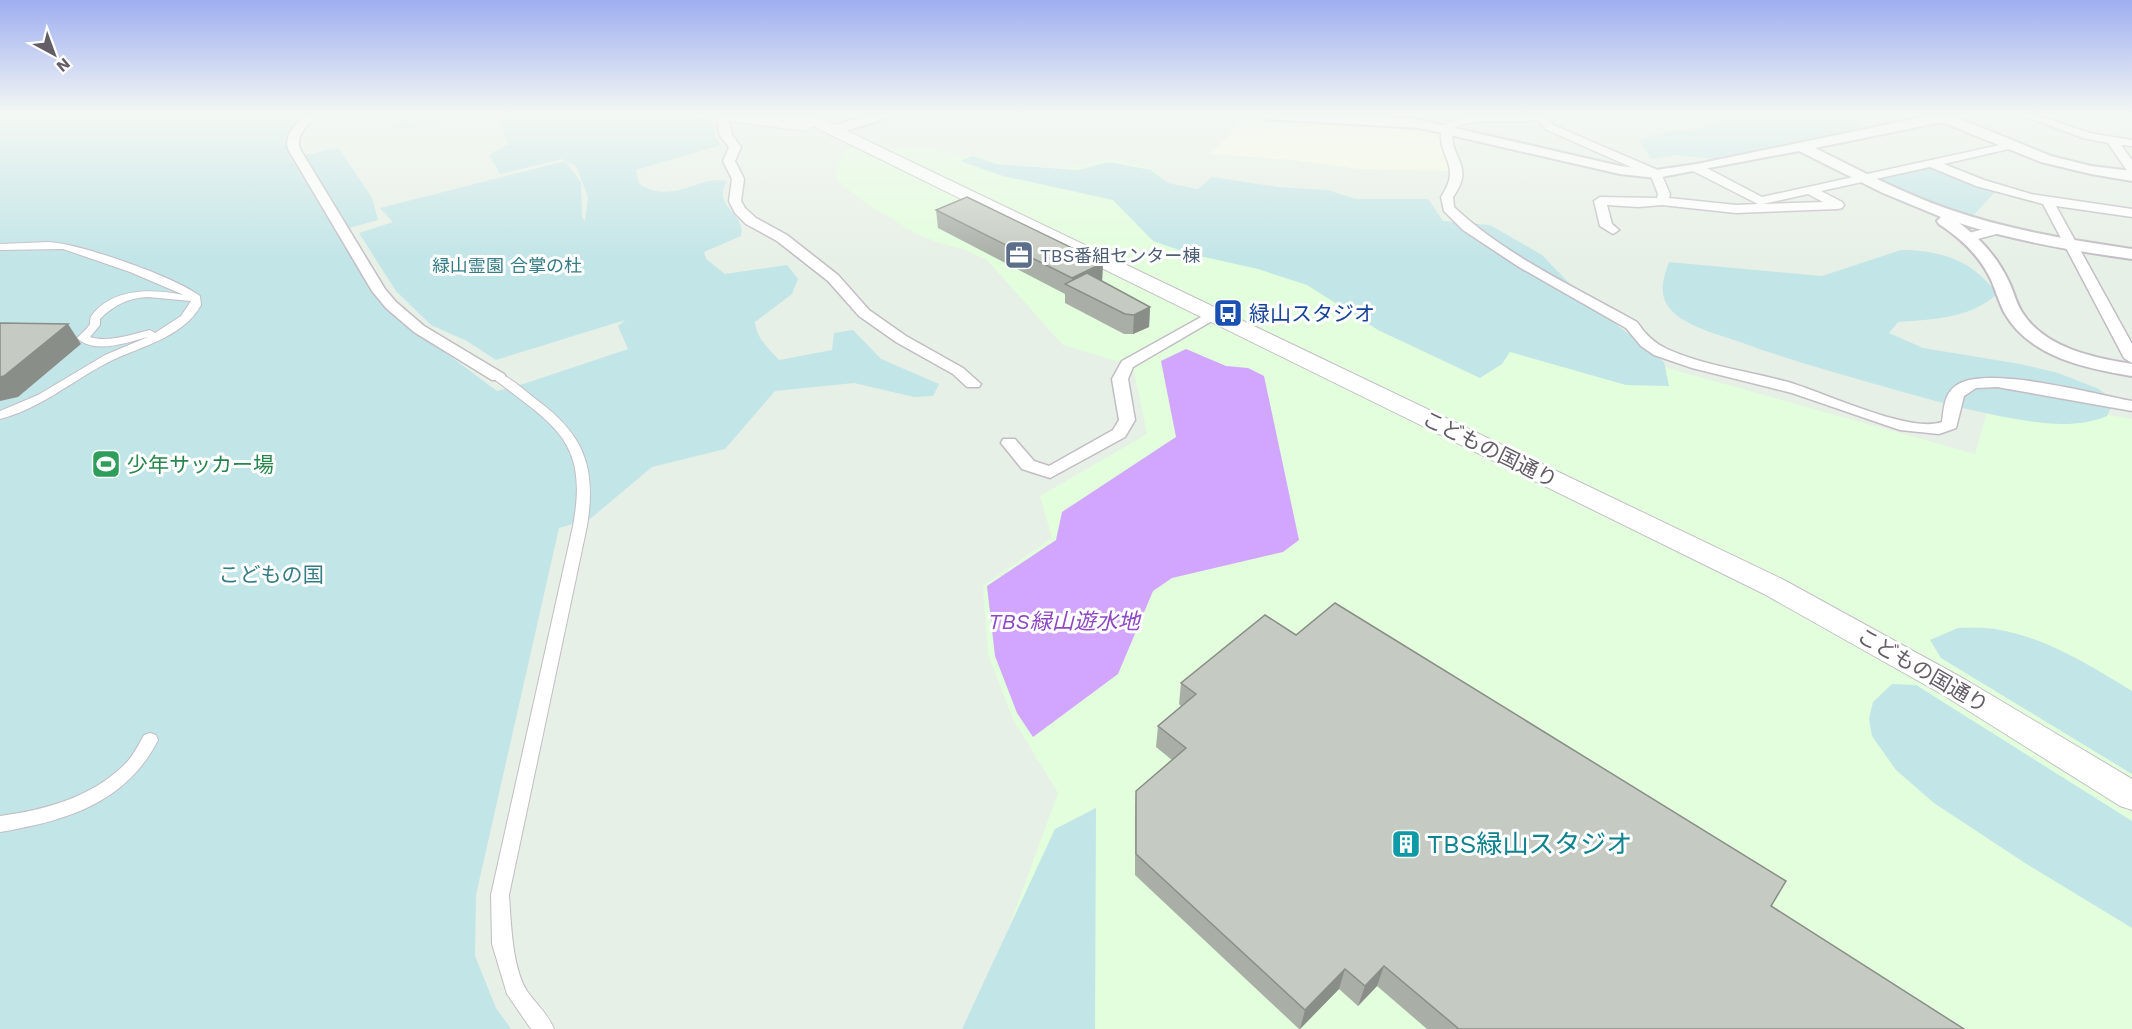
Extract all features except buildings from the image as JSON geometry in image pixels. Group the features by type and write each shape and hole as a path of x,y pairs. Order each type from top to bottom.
{"main road":[{"name":"こどもの国通り","path":"898,163 1774,587 1964,693 2132,796"}],"street":[{"path":"303,163 392,309 416,329 498,377 558,423 579,452 586,485 581,525 571,562 500,894 502,944 517,994 544,1029"},
{"path":"729,163 738,179 735,201 751,221 782,238 832,278 864,313 901,339 958,371 973,384"},
{"path":"1455,163 1459,176 1456,187 1447,197 1449,208 1457,219 1524,264 1632,325 1640,340 1664,354 1797,390 1874,418 1932,430 1947,428 1950,425 1953,400 1972,383 2013,384 2132,406"},
{"path":"1584,163 1656,174 1722,163"},
{"path":"1631,163 1656,174 1664,194 1662,201"},
{"path":"1835,163 1918,203 1970,237 1987,256 2013,314 2031,333 2050,345 2079,356 2132,370"},
{"path":"1697,168 1760,201 1931,163"},
{"path":"1931,163 2003,191 2048,202 2132,213"},
{"path":"2060,163 2132,176"},
{"path":"1613,230 1606,226 1600,201 1638,203 1662,201 1736,209 1838,205 1812,190"},
{"path":"2048,202 2132,358"},
{"path":"1918,203 1999,229 2070,245 2132,254"},
{"path":"1970,237 1999,229"},
{"path":"0,247 63,246 177,287 194,294 196,298 189,315 170,330 103,360 24,406 0,415"},
{"path":"170,330 122,340 95,342 83,338 95,325 95,318 109,304 121,298 142,293 196,298"},
{"path":"1009,443 1028,465 1050,473 1119,433 1127,420 1120,379 1127,364 1212,315"},
{"path":"0,824 34,819 75,806 95,795 129,771 150,741"}],"shaded area":[{"path":"837,163 1003,163 1064,168 1089,163 1128,163 1154,169 1206,228 1280,260 1975,454 1992,395 2132,419 2132,1029 972,1029 1058,793 1013,719 988,654 983,586 1052,538 1040,496 1147,434 1133,366 1063,345 987,260 963,249 936,242 915,233 870,206 837,181"},
{"path":"1314,163 1450,163 1453,171 1359,169"}],"green space":[{"name":"こどもの国","path":"0,163 349,163 372,198 378,220 338,231 345,248 427,339 497,391 628,349 618,326 625,320 496,360 467,341 431,325 396,291 359,233 393,222 380,208 557,163 567,163 581,182 582,218 585,221 588,197 576,166 570,163 660,163 636,170 639,184 664,192 717,180 727,181 723,195 724,201 738,220 741,236 704,252 706,259 725,274 787,265 798,279 792,294 755,322 761,338 779,360 832,350 834,333 853,330 881,359 939,384 933,396 914,397 854,383 775,391 725,449 652,467 590,519 559,528 476,895 475,956 496,1008 511,1029 0,1029"},
{"name":"こどもの国","path":"494,163 545,163 500,174"},
{"path":"966,163 1077,170 1114,163 1151,170 1168,183 1198,189 1212,177 1278,187 1328,190 1356,199 1428,199 1443,221 1490,225 1542,255 1570,284 1596,298 1592,305 1664,362 1669,386 1626,385 1510,352 1502,364 1480,378 1378,330 1307,285 1258,269 1191,254 1153,241 1113,200 1003,176"},
{"path":"1930,166 1996,191 1971,218 1880,181 1880,178"},
{"path":"1901,250 1930,252 1955,260 1978,273 1997,294 1963,313 1898,322 1889,333 1923,348 2020,364 2058,373 2099,389 2114,401 2107,416 2087,422 2043,423 1946,404 1789,359 1703,329 1676,315 1664,298 1664,280 1669,262 1822,276"},
{"path":"1958,628 1995,629 2035,640 2069,654 2132,691 2132,774 1941,658 1930,640"},
{"path":"1892,684 1916,685 2132,821 2132,928 2025,863 1934,803 1896,770 1872,736 1869,719 1873,702"},
{"path":"1096,808 1095,1029 962,1029 1055,829"}],"water":[{"name":"TBS緑山遊水地","path":"1186,349 1226,366 1248,368 1264,376 1299,540 1283,552 1172,578 1153,591 1118,674 1033,737 1017,713 995,656 987,586 1056,540 1062,512 1176,437 1161,361"}],"place":[{"name":"TBS番組センター棟","path":"1019,255"},
{"name":"緑山スタジオ","path":"1228,313"},
{"name":"少年サッカー場","path":"106,464"},
{"name":"TBS緑山スタジオ","path":"1406,844"}],"park label":[{"name":"緑山霊園 合掌の杜","path":"507,265"}]}
